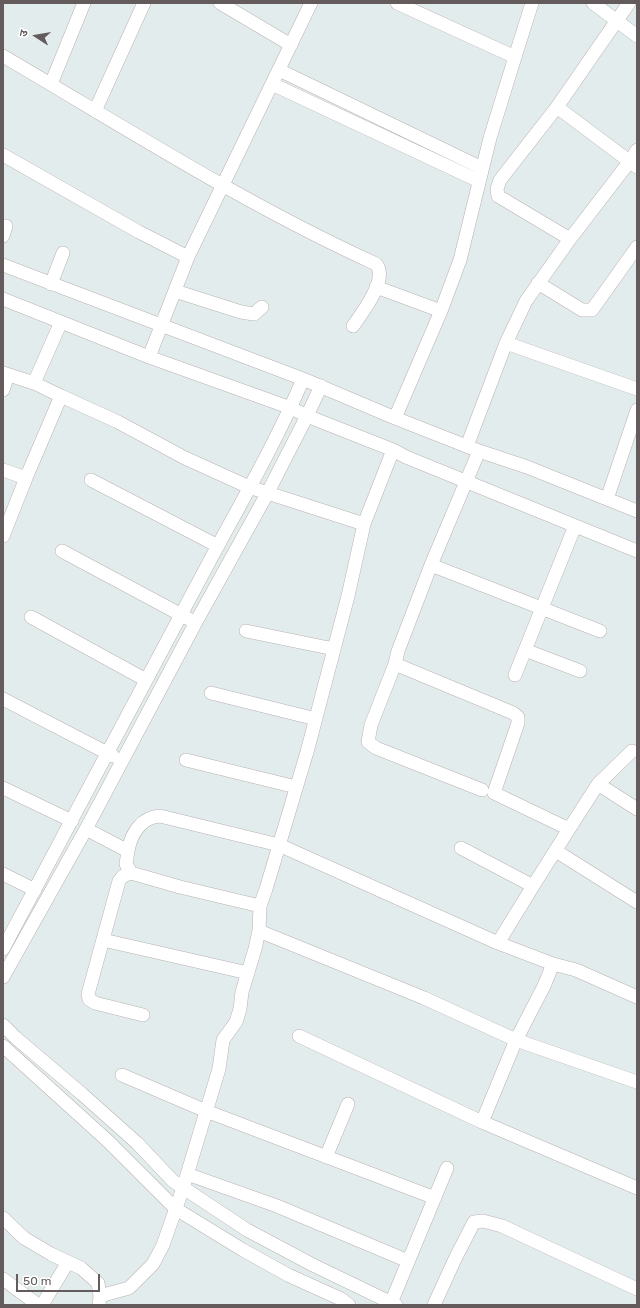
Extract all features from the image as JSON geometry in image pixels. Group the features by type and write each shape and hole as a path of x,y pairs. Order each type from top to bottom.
{"street":[{"path":"51,84 84,3"},
{"path":"95,111 144,3"},
{"path":"220,3 292,45"},
{"path":"149,358 188,257 292,45 310,3"},
{"path":"397,3 515,57"},
{"path":"395,418 441,311 460,260 490,138 532,3"},
{"path":"593,3 637,36"},
{"path":"570,239 498,196 497,189 500,180 557,107 629,3"},
{"path":"3,56 286,221 376,264 379,268 380,274 376,287 353,326"},
{"path":"279,70 482,168"},
{"path":"272,84 479,181"},
{"path":"322,108 329,94"},
{"path":"557,107 633,164"},
{"path":"482,790 376,748 368,742 371,725 431,565 466,481 473,448 506,342 526,301 538,283 570,239 633,164 637,150"},
{"path":"3,155 132,228 188,257"},
{"path":"538,283 582,310 592,310 637,247"},
{"path":"51,284 62,253"},
{"path":"3,265 303,379 395,418 527,467 637,511"},
{"path":"376,287 441,311"},
{"path":"175,291 241,312 254,314 262,307"},
{"path":"3,299 149,358 291,408 307,416 393,450 406,457 637,551"},
{"path":"34,383 61,322"},
{"path":"506,342 637,389"},
{"path":"3,390 6,374 34,383 118,422 185,458 250,487 364,524"},
{"path":"3,949 250,487 291,408 303,379"},
{"path":"3,977 86,829 196,622 268,494 321,386"},
{"path":"3,536 61,396"},
{"path":"607,499 637,410"},
{"path":"3,1218 24,1238 51,1254 81,1268 98,1282 99,1300 129,1288 153,1264 163,1245 183,1188 219,1069 223,1040 236,1022 240,1009 242,992 259,931 260,906 316,719 348,596 364,524 393,450"},
{"path":"3,470 26,478"},
{"path":"91,480 218,546"},
{"path":"515,674 575,526"},
{"path":"62,551 196,622"},
{"path":"431,565 600,631"},
{"path":"31,617 146,680"},
{"path":"246,631 334,649"},
{"path":"525,650 580,671"},
{"path":"394,664 513,713 518,717 518,723 494,793 569,829"},
{"path":"211,693 316,719"},
{"path":"3,699 123,760"},
{"path":"498,943 598,784 635,749"},
{"path":"186,760 296,787"},
{"path":"598,784 637,809"},
{"path":"3,788 72,821"},
{"path":"131,873 126,864 130,838 140,824 151,816 160,816 279,845 498,943 553,964 576,970 637,997"},
{"path":"86,829 128,851"},
{"path":"461,848 533,886"},
{"path":"556,851 637,902"},
{"path":"143,1015 95,1003 89,999 88,994 119,881 123,876 131,873 180,888 260,906"},
{"path":"3,874 35,890"},
{"path":"259,931 424,998 516,1040 637,1082"},
{"path":"103,940 248,972"},
{"path":"482,1122 516,1040 544,986 553,964"},
{"path":"3,1025 16,1038 110,1118 137,1143 173,1181 247,1230 312,1265 393,1304 408,1261 447,1168"},
{"path":"299,1036 482,1122 637,1188"},
{"path":"3,1046 109,1142 176,1209 243,1250 288,1275 341,1299 350,1305"},
{"path":"122,1075 206,1111 435,1198"},
{"path":"326,1157 348,1104"},
{"path":"187,1174 277,1206 408,1261"},
{"path":"434,1305 474,1222 483,1221 502,1226 637,1289"},
{"path":"42,1305 68,1262"},
{"path":"3,1279 38,1305"}]}
